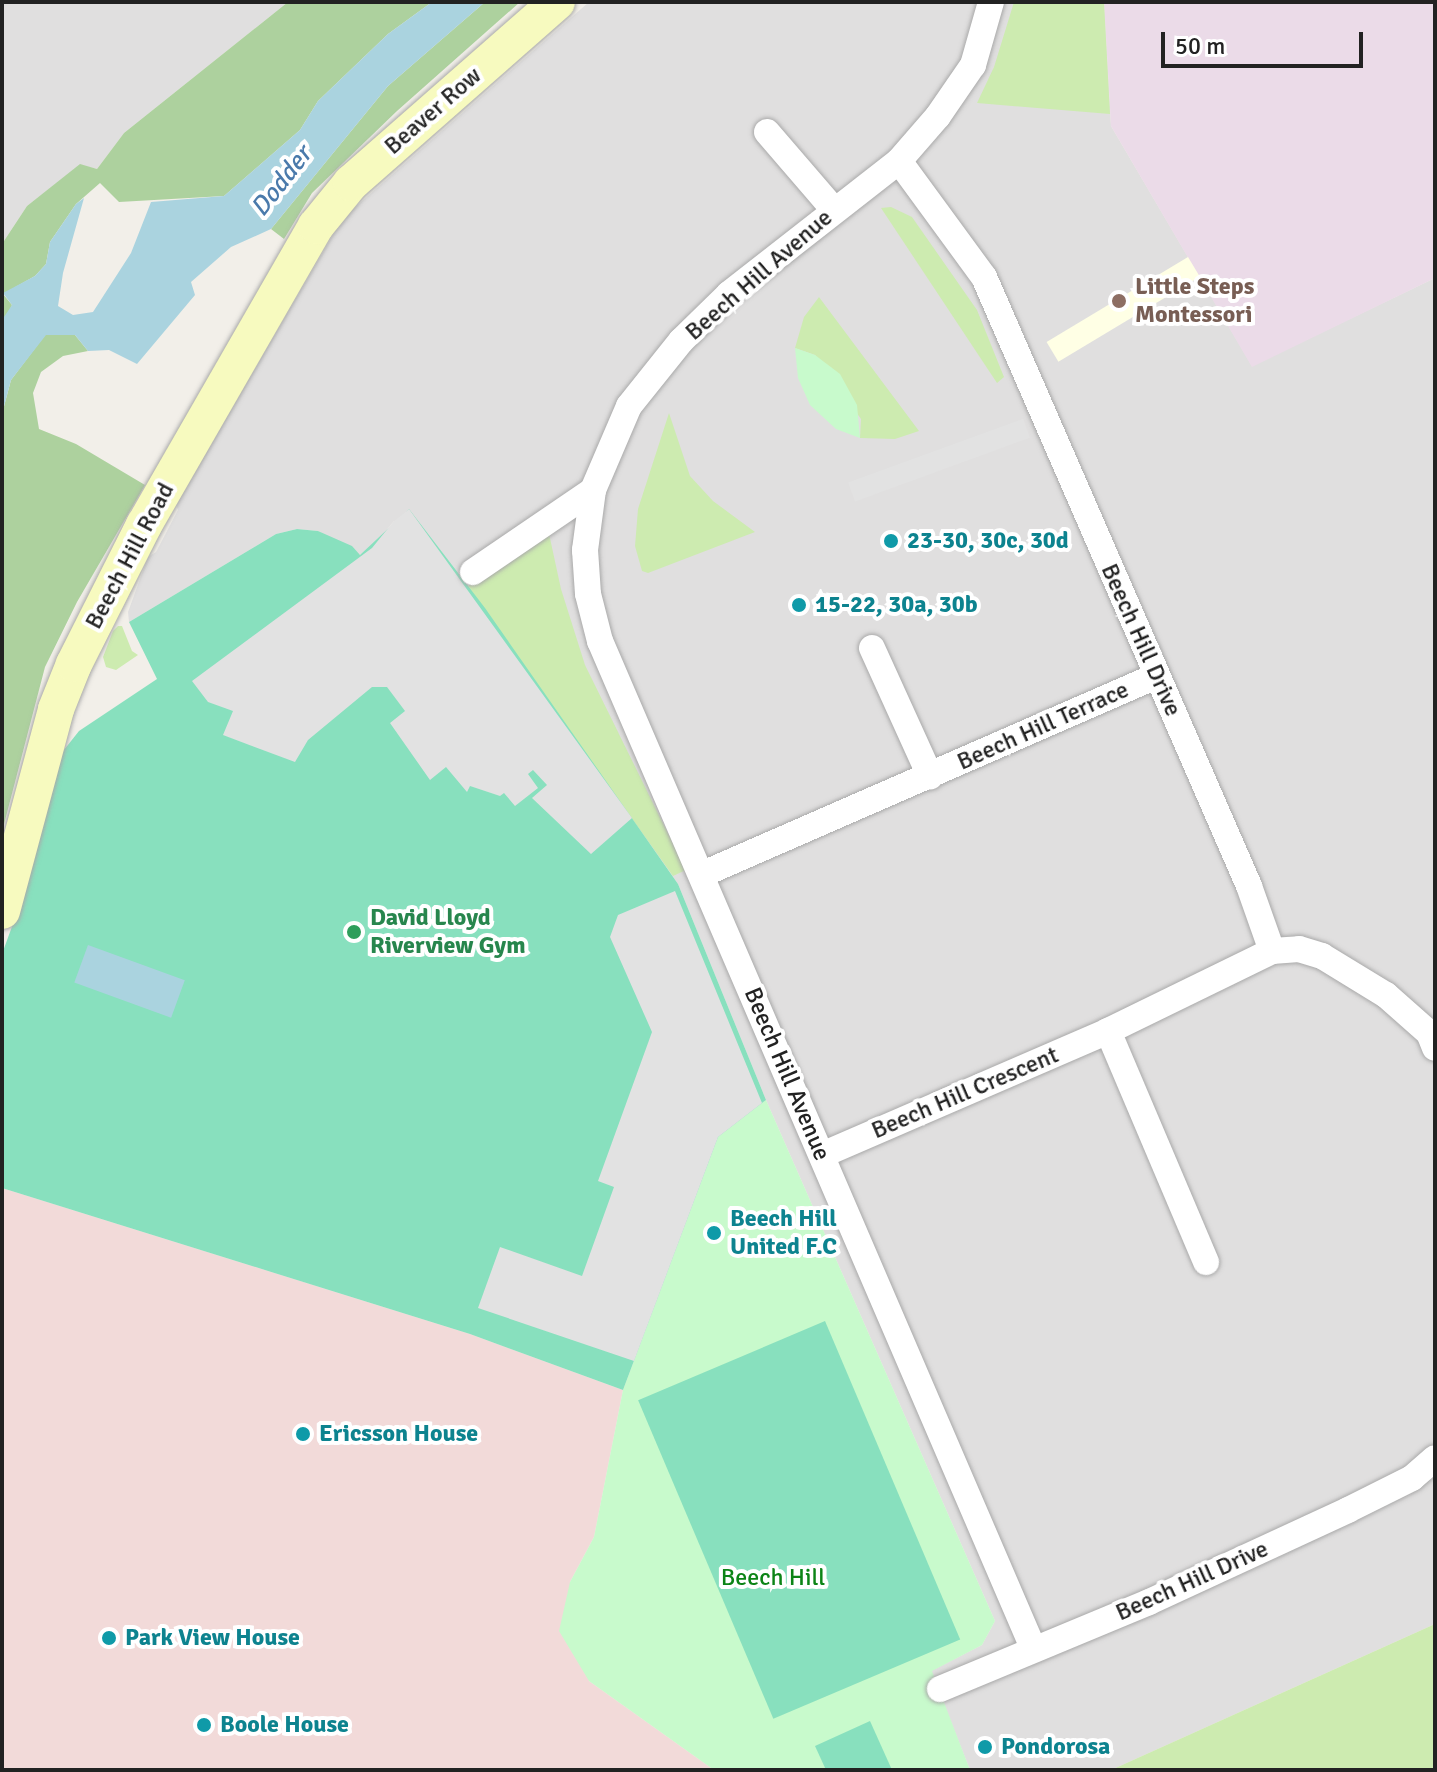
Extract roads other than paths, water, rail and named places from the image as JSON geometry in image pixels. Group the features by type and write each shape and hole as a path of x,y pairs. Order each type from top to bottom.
{"street":[{"name":"Beaver Row","path":"316,226 351,183 557,2"},
{"name":"Beech Hill Avenue","path":"991,2 973,65 938,116 899,161 729,294 681,341 629,406 593,490 585,550 588,594 600,641 703,874 1033,1648"},
{"path":"767,132 834,210"},
{"name":"Beech Hill Drive","path":"899,161 984,277 1249,886 1272,951"},
{"name":"Beech Hill Road","path":"2,911 56,709 74,664 144,525 316,226"},
{"path":"473,572 593,490"},
{"name":"Beech Hill Terrace","path":"872,648 930,776"},
{"name":"Beech Hill Terrace","path":"703,874 1156,676"},
{"path":"1272,951 1299,949 1322,956 1386,995 1429,1033 1435,1048"},
{"name":"Beech Hill Crescent","path":"822,1155 1108,1031 1272,951"},
{"path":"1108,1031 1206,1262"},
{"name":"Beech Hill Drive","path":"940,1689 1149,1602 1376,1497 1412,1478 1435,1458"}],"water":[{"name":"Dodder","path":"432,2 485,2 388,86 271,229 231,247 191,282 195,295 137,364 109,350 88,351 75,335 46,335 11,380 2,414 2,320 12,305 3,293 35,276 46,264 50,242 76,204 84,198 63,273 58,306 73,315 93,312 131,253 151,202 224,196 300,130 318,101 388,34"},
{"path":"88,945 185,980 171,1018 74,983"}],"place":[{"name":"Little Steps Montessori","path":"1119,301"},
{"name":"23-30, 30c, 30d","path":"891,541"},
{"name":"15-22, 30a, 30b","path":"799,605"},
{"name":"David Lloyd Riverview Gym","path":"354,932"},
{"name":"Beech Hill United F.C","path":"714,1233"},
{"name":"Ericsson House","path":"303,1434"},
{"name":"Park View House","path":"109,1638"},
{"name":"Boole House","path":"204,1725"},
{"name":"Pondorosa","path":"985,1747"}],"park label":[{"name":"Beech Hill","path":"773,1578"}]}
